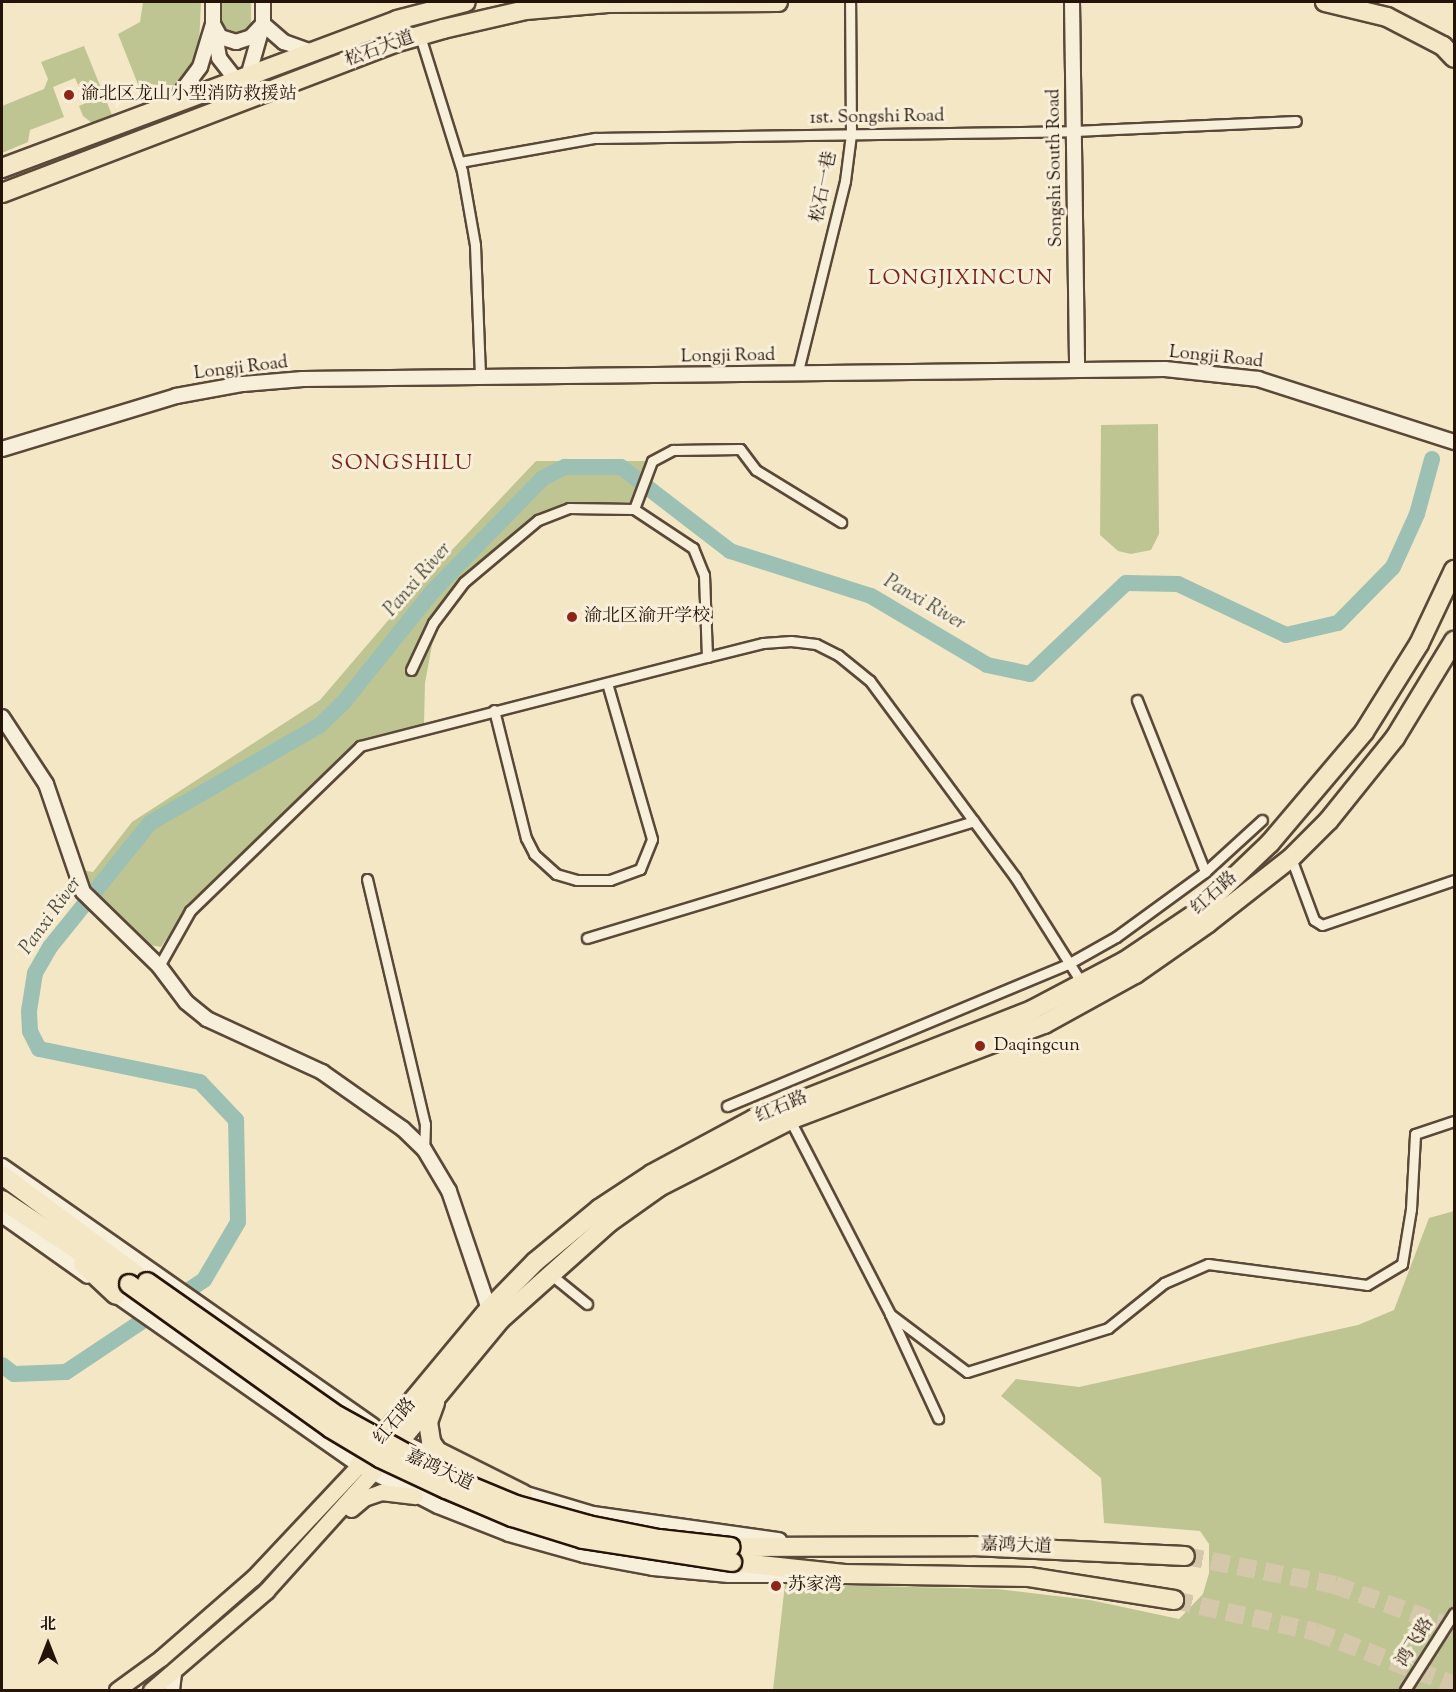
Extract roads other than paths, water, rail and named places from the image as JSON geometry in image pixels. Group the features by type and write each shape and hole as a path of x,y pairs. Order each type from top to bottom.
{"highway":[{"name":"松石大道","path":"2,168 174,102 243,80 397,20 466,2"},
{"name":"松石大道","path":"2,193 420,36 526,10 597,4 778,2"},
{"path":"1325,2 1387,18 1443,46 1455,58"},
{"name":"红石路","path":"366,1469 393,1437 489,1309 535,1262 599,1209 706,1143 763,1115 1032,1010 1083,985 1199,910 1305,805 1364,732 1393,689 1455,570"},
{"name":"红石路","path":"393,1437 443,1389 501,1319 549,1273 660,1187 790,1120 1044,1024 1135,974 1291,858 1365,778 1455,641"},
{"name":"嘉鸿大道","path":"2,1175 82,1231 133,1280 330,1428 380,1458 512,1517 583,1539 732,1555 844,1574 1029,1576 1174,1600"},
{"name":"嘉鸿大道","path":"2,1200 49,1232 133,1280"},
{"path":"443,1389 428,1422 431,1442 437,1451 524,1494"},
{"name":"嘉鸿大道","path":"732,1555 848,1548 972,1546 1185,1556"}],"main road":[{"name":"红石路","path":"151,1690 174,1673 289,1565 366,1469"},
{"name":"红石路","path":"117,1690 161,1658 254,1576 366,1469"},
{"path":"289,1565 364,1498 381,1492 415,1496"}],"street":[{"path":"213,2 213,24 219,58 243,80 269,92"},
{"path":"228,109 243,80 263,24 263,2"},
{"name":"松石一巷","path":"797,375 843,192 851,134 850,2"},
{"name":"Songshi South Road","path":"1072,2 1077,370"},
{"path":"213,24 220,37 236,42 251,37 263,24"},
{"path":"174,102 200,66 213,24"},
{"path":"263,24 284,42 312,52"},
{"path":"420,36 460,162 475,245 480,378"},
{"name":"1st. Songshi Road","path":"460,162 595,138 1074,131 1296,121"},
{"name":"Longji Road","path":"2,449 176,396 243,384 303,380 1077,370 1188,370 1258,379 1455,442"},
{"path":"634,509 652,461 673,450 740,449 756,470 841,522"},
{"path":"411,670 433,623 464,582 538,520 569,508 634,509 681,537 700,561 707,657"},
{"path":"159,966 190,911 350,754 370,741 763,643 791,641 816,644 838,655 870,681 1015,877 1083,985"},
{"path":"494,710 526,838 534,854 556,874 577,880 610,880 640,869 652,839 607,683"},
{"path":"1137,700 1205,872"},
{"path":"2,717 46,784 83,892 118,923 159,966 196,1012 322,1072 403,1129 424,1149 449,1191 489,1309"},
{"path":"727,1106 1068,964 1116,937 1205,872 1262,820"},
{"path":"587,938 974,821"},
{"path":"1291,858 1314,920 1322,926 1455,880"},
{"path":"367,879 424,1124 424,1149"},
{"path":"790,1120 891,1314 938,1418"},
{"path":"891,1314 967,1372 1108,1328 1164,1283 1208,1264 1367,1286 1402,1264 1411,1209 1415,1134 1455,1120"},
{"name":"嘉鸿大道","path":"2,1166 133,1280 203,1358 366,1469 415,1496 509,1534 584,1555 653,1568 729,1575 844,1574"},
{"name":"嘉鸿大道","path":"2,1215 228,1325 340,1406 393,1437 455,1467 524,1494 593,1514 662,1526 848,1548"},
{"path":"549,1273 587,1304"},
{"path":"438,1506 427,1492 429,1476 440,1467 455,1467"},
{"name":"鸿飞路","path":"1405,1690 1455,1613"},
{"path":"172,1690 174,1673"}],"waterway":[{"name":"Panxi River","path":"2,1365 14,1374 66,1372 204,1280 238,1222 236,1120 200,1082 39,1049 30,1031 29,1011 35,973 50,947 150,823 319,726 343,703 432,592 543,478 565,467 621,467 730,551 871,596 987,665 1030,674 1126,583 1178,584 1286,635 1338,623 1393,567 1417,514 1432,459"}],"tunnel":[{"path":"1185,1556 1335,1585 1454,1628"},
{"path":"1174,1600 1316,1632 1454,1685"}],"place":[{"name":"渝北区龙山小型消防救援站","path":"69,95"},
{"name":"渝北区渝开学校","path":"572,617"},
{"name":"Daqingcun","path":"980,1046"},
{"name":"苏家湾","path":"776,1586"}],"district":[{"name":"LONGJIXINCUN","path":"961,279"},
{"name":"SONGSHILU","path":"402,464"}]}
